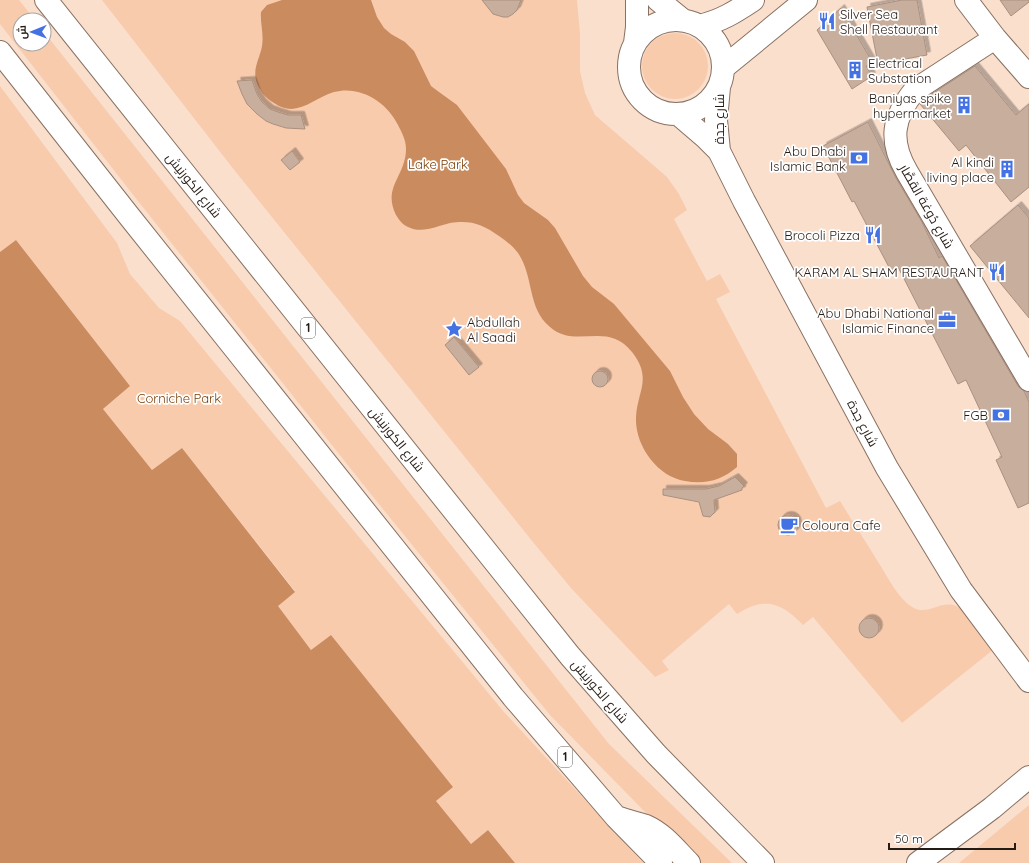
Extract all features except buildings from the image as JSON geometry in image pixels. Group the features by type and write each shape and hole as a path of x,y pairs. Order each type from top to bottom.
{"main road":[{"name":"شارع الكورنيش","path":"46,0 570,656 656,754 757,857 769,863"},
{"path":"636,43 637,0"},
{"path":"658,0 709,34 717,44 721,55 721,77"},
{"path":"753,0 729,16 714,22 692,23 670,20 657,24 644,32 636,43 631,55 629,68 630,76 636,92 654,109 665,113 678,114 690,112 702,106 711,98 721,77 806,0"},
{"path":"966,0 995,38 1029,77"},
{"name":"شارع دُوغة القصَّار","path":"995,38 915,90 905,102 898,115 895,130 895,145 899,159 1029,380"},
{"name":"1","path":"0,52 503,684 616,817 660,863"},
{"name":"شارع جدة","path":"719,151 716,120 721,77"},
{"name":"شارع جدة","path":"678,114 719,151 744,201 887,468 961,590 1029,681"},
{"path":"918,863 992,808 1029,777"},
{"path":"616,817 646,826 657,832 689,863"}],"green space":[{"path":"0,0 19,0 29,12 12,12 12,39 0,24"},
{"name":"Lake Park","path":"102,0 577,0 580,34 580,71 585,93 595,115 667,177 679,194 687,210 674,219 707,281 720,274 730,292 716,299 826,508 840,501 902,599 912,607 923,610 928,610 942,605 953,605 959,608 970,617 994,649 902,723 813,617 803,625 788,611 773,604 756,605 737,614 729,604 662,661 669,670 655,677 571,588 537,547 235,171"},
{"path":"675,33 688,36 698,43 705,53 708,66 705,79 698,89 688,96 675,99 662,96 652,89 645,79 642,66 645,53 652,43 662,36"},
{"path":"52,42 609,744 732,863 697,863 550,715 370,493 22,52 52,52"},
{"name":"Corniche Park","path":"0,86 117,243 130,274 159,308 180,321 504,712 643,863 515,863 488,830 471,844 436,801 453,787 331,635 311,650 277,605 295,591 182,448 152,470 103,409 130,386 16,240 0,252"},
{"path":"1029,805 1029,863 959,863"}],"shaded area":[{"path":"282,0 371,0 377,17 384,28 405,42 414,51 431,86 457,105 506,169 518,195 524,203 548,220 555,228 583,276 592,287 614,304 670,371 683,397 694,414 708,429 728,444 737,454 737,467 725,475 713,480 706,482 692,482 675,478 657,467 644,449 639,439 636,418 643,378 642,370 632,352 622,343 612,338 602,336 570,336 560,333 550,327 538,311 527,272 518,253 507,242 487,228 476,224 457,222 419,230 408,227 401,222 392,205 392,197 393,189 405,158 405,143 393,117 380,103 363,93 344,90 326,95 305,106 290,109 282,107 265,96 259,87 255,75 262,42 261,12 267,5"},
{"path":"16,240 130,386 103,409 152,470 182,448 295,592 278,606 311,650 331,635 453,787 436,801 471,844 488,830 515,863 0,863 0,252"}],"place":[{"name":"Silver Sea Shell Restaurant","path":"827,21"},
{"name":"Electrical Substation","path":"855,70"},
{"name":"Baniyas spike hypermarket","path":"964,105"},
{"name":"Abu Dhabi Islamic Bank","path":"859,158"},
{"name":"Al kindi living place","path":"1007,169"},
{"name":"Brocoli Pizza","path":"873,235"},
{"name":"KARAM AL SHAM RESTAURANT","path":"997,272"},
{"name":"Abu Dhabi National Islamic Finance","path":"947,320"},
{"name":"Abdullah Al Saadi","path":"454,329"},
{"name":"FGB","path":"1001,415"},
{"name":"Coloura Cafe","path":"789,525"}]}
